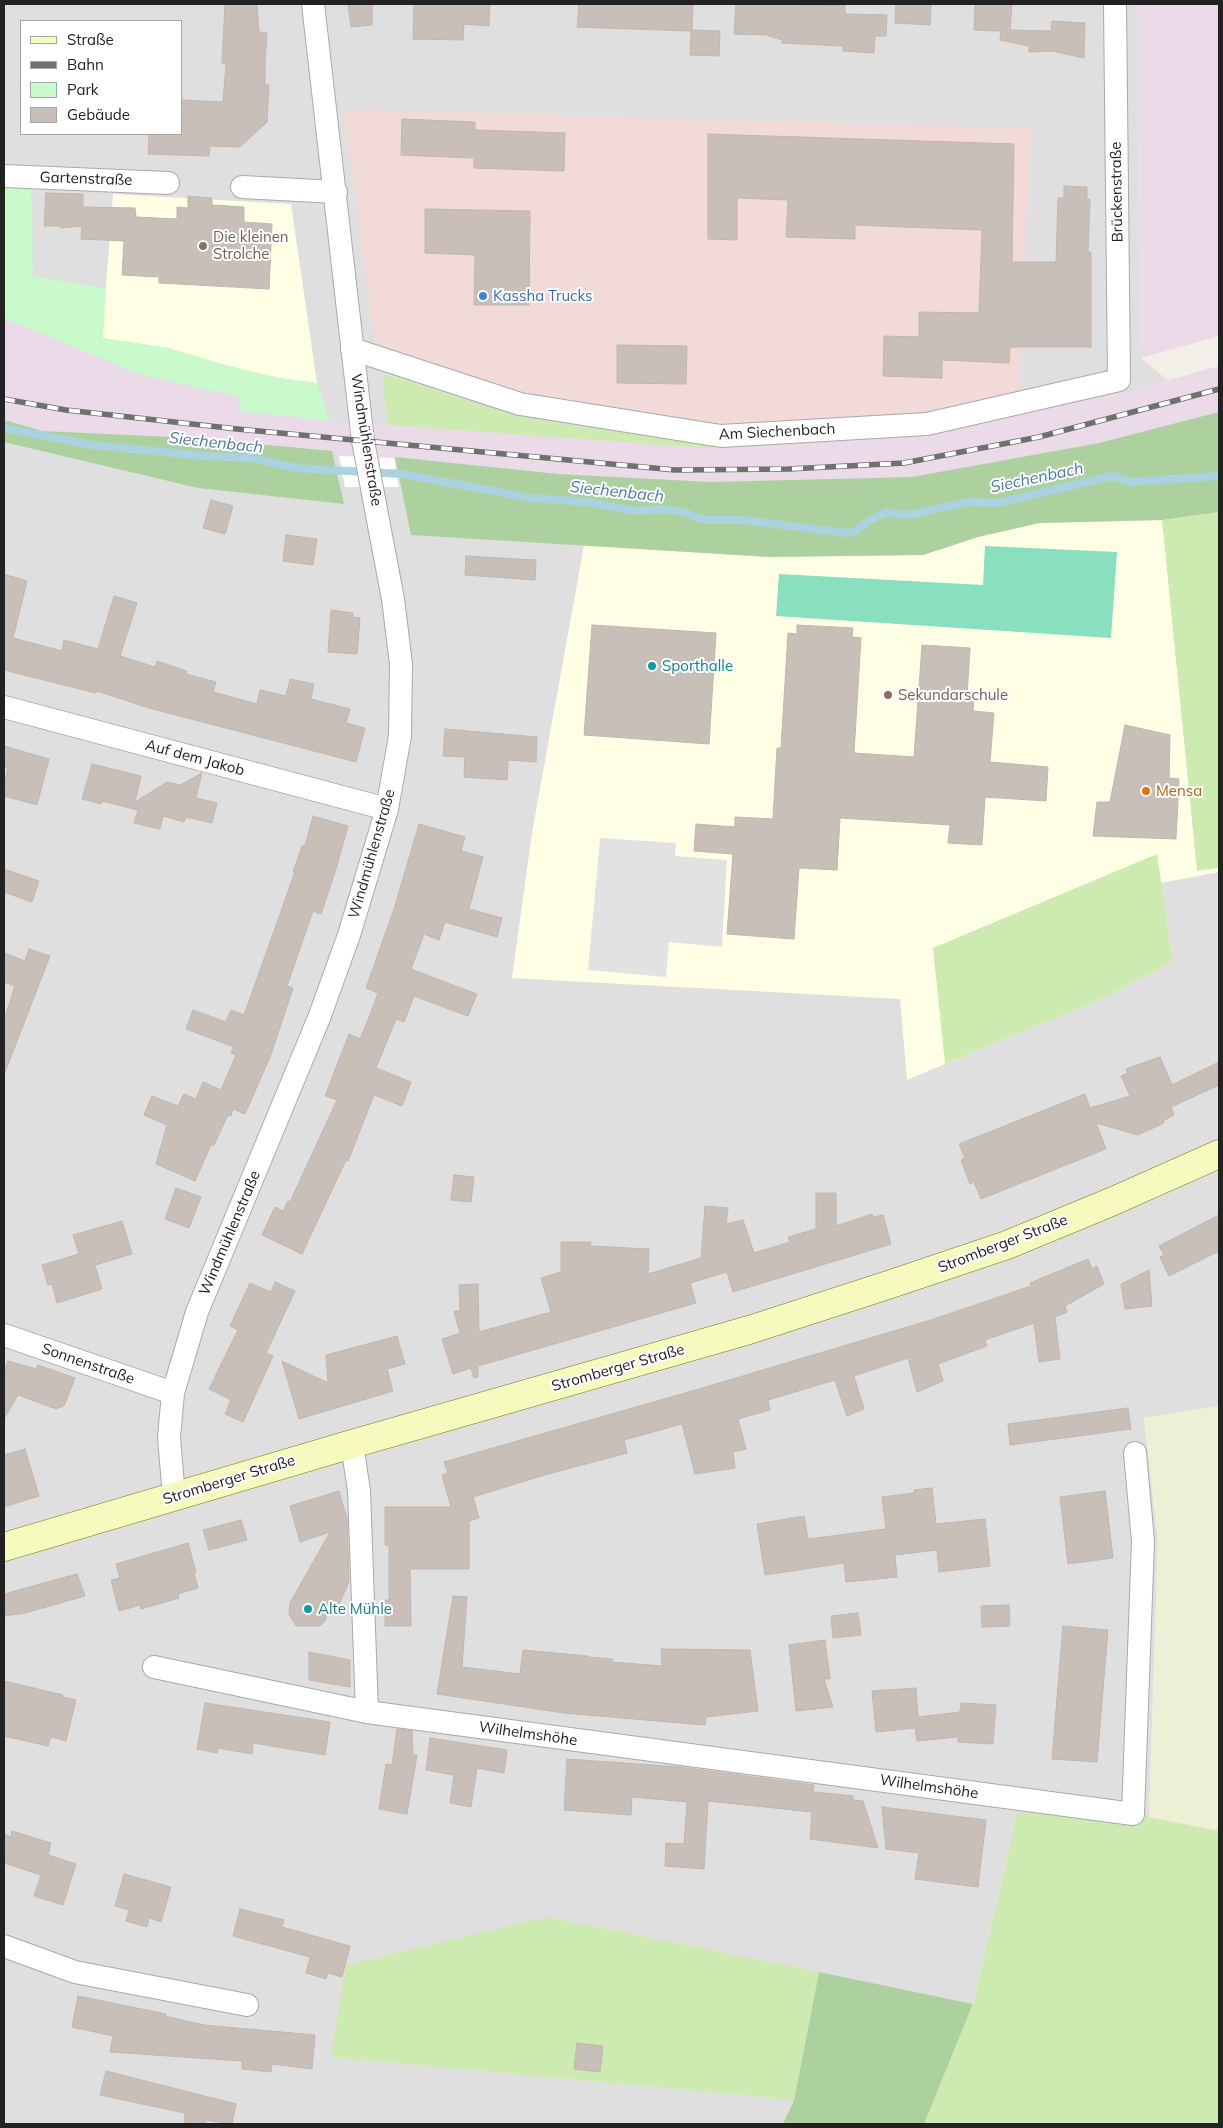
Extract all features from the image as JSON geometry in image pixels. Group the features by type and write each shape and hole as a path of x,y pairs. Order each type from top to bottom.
{"main road":[{"name":"Stromberger Straße","path":"4,1547 352,1444 749,1330 941,1268 1007,1245 1219,1154"}],"street":[{"name":"Windmühlenstraße","path":"174,1497 169,1437 173,1393 197,1312 320,1018 349,935 387,809 400,736 400,664 394,599 366,457 313,4"},
{"name":"Brückenstraße","path":"1115,4 1119,380"},
{"name":"Gartenstraße","path":"4,176 168,183"},
{"path":"242,187 336,192"},
{"name":"Am Siechenbach","path":"352,349 520,404 721,436 927,424 1119,380"},
{"name":"Auf dem Jakob","path":"4,707 387,809"},
{"name":"Sonnenstraße","path":"4,1335 173,1393"},
{"path":"352,1444 359,1491 368,1712"},
{"name":"Wilhelmshöhe","path":"154,1667 368,1712 1133,1814 1143,1541 1135,1453"},
{"path":"4,1946 75,1972 247,2005"}],"shaded area":[{"path":"4,4 1138,4 1141,358 1219,423 1219,1406 1144,1418 1158,1540 1149,1817 1016,1813 973,2004 547,1917 331,2057 794,2100 783,2124 4,2124"},
{"path":"1138,4 1219,4 1219,336 1141,358"},
{"path":"343,109 1031,128 1019,395 925,416 719,426 523,398 375,344"},
{"name":"Die kleinen Strolche","path":"113,194 291,204 317,383 279,378 225,365 168,348 102,338"},
{"path":"4,318 139,374 240,397 238,411 330,421 564,436 706,448 927,434 1127,392 1219,366 1219,412 1099,443 912,477 710,482 558,474 194,438 43,431 4,420"},
{"name":"Sekundarschule","path":"1219,512 1219,872 1161,883 1173,962 1099,1000 907,1080 900,999 512,978 532,833 584,545 769,557 923,555 978,537 1039,523 1162,520"},
{"path":"600,838 676,843 675,856 727,860 722,947 669,942 666,977 588,970"},
{"path":"1219,1406 1219,1834 1149,1817 1158,1540 1144,1418"}],"green space":[{"path":"4,186 31,189 33,276 106,289 103,338 168,348 225,365 279,378 317,383 330,421 238,411 240,397 139,374 4,318"},
{"path":"385,375 465,400 582,427 717,441 828,440 706,448 389,425 382,380"},
{"path":"1219,412 1219,512 1162,520 1039,523 978,537 923,555 769,557 411,535 395,457 558,474 710,482 912,477 1099,443"},
{"path":"4,420 43,431 194,438 332,451 344,504 198,488 4,442"},
{"path":"1219,512 1219,868 1197,871 1162,520"},
{"path":"985,546 1117,552 1111,638 776,616 779,574 983,585"},
{"path":"1157,854 1173,962 1099,1000 945,1064 933,948"},
{"path":"1016,1813 1133,1814 1219,1831 1219,2124 924,2124 973,2004"},
{"path":"547,1917 819,1972 794,2100 331,2057 346,1965"},
{"path":"819,1972 973,2004 924,2124 783,2124 794,2100"}],"pier":[{"path":"339,456 394,458 399,487 345,487"}],"building":[{"path":"225,4 257,4 259,32 267,33 265,85 269,85 267,122 240,147 210,146 209,156 148,154 149,135 182,135 182,100 223,102 226,63 222,63"},
{"path":"348,4 372,4 372,25 351,27"},
{"path":"414,4 490,4 489,26 464,24 463,40 413,39"},
{"path":"579,4 693,4 692,30 720,31 719,56 690,55 691,31 577,27"},
{"path":"736,4 845,5 845,14 887,15 886,36 875,36 874,53 843,51 843,46 782,43 782,40 766,35 734,34"},
{"path":"896,4 931,4 930,25 895,23"},
{"path":"975,4 1012,4 1010,30 1051,31 1052,21 1085,23 1084,58 1052,51 1029,52 1029,46 1000,40 1001,31 974,30"},
{"path":"402,119 475,122 475,130 565,133 564,171 474,168 474,158 401,155"},
{"path":"708,134 1014,144 1012,262 1056,262 1058,198 1064,198 1064,186 1087,187 1087,199 1090,200 1088,252 1091,252 1091,347 1010,347 1009,363 942,360 942,378 883,376 884,336 919,337 919,312 979,313 982,230 855,225 855,239 786,237 788,200 737,198 737,240 708,239"},
{"name":"Die kleinen Strolche","path":"46,193 83,194 83,207 135,208 136,217 177,219 177,207 188,208 188,196 212,198 212,205 244,207 244,222 272,224 269,289 159,283 159,277 122,275 124,241 81,239 82,226 61,228 61,226 44,226"},
{"path":"425,209 530,211 529,305 474,305 475,255 425,253"},
{"path":"617,345 687,346 686,384 617,383"},
{"path":"211,500 233,506 225,534 203,528"},
{"path":"286,535 317,539 313,565 283,561"},
{"path":"466,556 536,560 535,580 465,575"},
{"path":"4,574 27,581 13,638 62,651 64,640 98,649 114,596 137,603 120,656 155,667 157,661 187,671 186,674 216,682 213,692 257,704 260,690 286,696 290,679 314,684 311,699 350,709 346,723 365,728 356,762 149,708 97,691 96,693 4,670"},
{"path":"331,610 353,613 353,617 360,618 357,654 328,652"},
{"name":"Sporthalle","path":"592,625 716,633 709,744 584,735"},
{"path":"797,625 853,628 852,637 861,638 854,753 914,757 922,645 970,648 967,696 974,696 973,711 994,713 990,762 1048,767 1046,801 985,797 982,845 948,843 950,825 840,818 837,870 799,868 794,939 727,934 733,854 694,851 696,824 735,827 735,817 773,819 777,748 781,748 788,633 797,634"},
{"name":"Mensa","path":"1125,725 1170,735 1169,778 1179,779 1176,839 1093,836 1097,802 1110,802"},
{"path":"445,729 537,737 536,762 508,760 507,780 464,777 465,757 443,756"},
{"path":"4,746 49,759 37,805 4,796 8,768 4,767"},
{"path":"92,764 141,776 135,802 167,782 180,785 202,773 196,798 217,803 212,823 186,817 184,822 163,816 160,829 134,823 138,810 102,801 101,804 82,799"},
{"path":"313,816 348,826 336,869 321,914 313,911 287,986 293,988 270,1057 245,1114 233,1109 231,1116 228,1115 214,1145 211,1145 195,1181 156,1164 167,1125 144,1115 152,1096 178,1106 184,1094 196,1099 203,1082 221,1090 236,1055 231,1053 234,1047 186,1029 193,1010 226,1022 231,1010 244,1015 295,872 293,872 302,846 305,846"},
{"path":"419,824 465,837 461,851 483,857 469,909 502,918 497,937 445,922 439,940 424,934 411,969 477,994 468,1016 414,996 404,1022 396,1019 376,1068 411,1082 402,1106 374,1095 348,1161 346,1160 302,1254 262,1235 275,1207 283,1211 288,1201 290,1202 337,1100 325,1096 349,1034 360,1039 370,1015 378,993 366,988 394,909"},
{"path":"4,869 39,881 32,902 4,892"},
{"path":"29,949 50,956 4,1072 4,1020 15,986 4,982 4,953 25,961"},
{"path":"1160,1057 1172,1085 1219,1062 1219,1085 1171,1107 1174,1115 1163,1121 1164,1123 1138,1135 1096,1123 1106,1149 981,1199 974,1182 970,1184 961,1160 965,1158 959,1144 1085,1094 1090,1108 1130,1096 1121,1076 1128,1073 1126,1069"},
{"path":"454,1175 474,1177 471,1202 451,1200"},
{"path":"176,1188 201,1197 189,1228 165,1219"},
{"path":"816,1193 836,1193 836,1226 872,1214 873,1217 883,1215 891,1244 733,1292 727,1272 690,1283 696,1303 478,1366 478,1377 474,1378 471,1368 453,1374 442,1339 460,1333 454,1312 460,1310 459,1285 478,1284 479,1332 551,1312 541,1278 561,1272 561,1242 591,1242 590,1246 649,1249 648,1274 701,1258 705,1206 728,1208 726,1224 743,1220 754,1253 790,1242 788,1237 816,1229"},
{"path":"1219,1215 1219,1251 1169,1276 1160,1257 1164,1255 1159,1246"},
{"path":"122,1221 132,1254 95,1265 102,1289 57,1303 52,1284 48,1285 42,1265 79,1254 73,1235"},
{"path":"1088,1259 1092,1269 1097,1266 1104,1284 1065,1306 1067,1312 1055,1317 1060,1359 1039,1362 1034,1323 985,1340 987,1346 938,1364 943,1381 917,1392 908,1358 854,1376 864,1409 847,1416 835,1380 768,1400 770,1410 738,1419 746,1449 733,1452 735,1468 695,1474 682,1424 624,1440 627,1453 548,1474 473,1497 479,1518 469,1521 469,1569 410,1569 411,1626 385,1626 385,1600 389,1600 389,1545 385,1545 385,1507 451,1507 442,1475 448,1473 444,1462 934,1319 1031,1286 1030,1283"},
{"path":"1149,1270 1152,1306 1125,1309 1121,1284"},
{"path":"275,1282 295,1291 266,1353 273,1356 243,1422 225,1414 231,1400 209,1389 238,1330 230,1326 250,1283 271,1292"},
{"path":"397,1336 405,1364 387,1369 393,1391 299,1419 282,1361 328,1383 326,1355"},
{"path":"8,1361 36,1369 38,1365 75,1378 64,1406 56,1409 18,1395 4,1419 4,1373"},
{"path":"1128,1408 1131,1429 1010,1445 1008,1424"},
{"path":"25,1449 39,1496 4,1507 4,1455"},
{"path":"932,1488 936,1524 985,1519 990,1566 939,1572 937,1550 895,1555 897,1577 846,1582 844,1563 765,1575 757,1524 804,1516 808,1539 886,1529 882,1497 914,1493 914,1490"},
{"path":"339,1491 347,1519 349,1582 339,1604 329,1610 325,1621 320,1626 296,1626 289,1614 290,1603 330,1532 300,1542 290,1506"},
{"path":"1105,1491 1113,1558 1068,1564 1060,1497"},
{"path":"241,1520 247,1540 209,1550 203,1530"},
{"path":"188,1543 196,1572 194,1573 198,1588 178,1594 179,1598 141,1609 140,1605 119,1611 111,1580 120,1578 116,1564"},
{"path":"77,1574 85,1596 25,1613 4,1616 4,1594"},
{"path":"453,1596 467,1597 462,1667 520,1674 523,1650 612,1659 612,1662 662,1666 661,1649 750,1650 758,1711 706,1717 705,1725 564,1713 437,1694"},
{"path":"1009,1605 1010,1626 982,1627 981,1606"},
{"path":"858,1613 861,1635 833,1638 831,1616"},
{"path":"1063,1626 1108,1630 1097,1762 1052,1759"},
{"path":"825,1640 830,1679 824,1679 833,1707 796,1711 789,1645"},
{"path":"309,1652 350,1660 350,1687 309,1680"},
{"path":"4,1681 63,1695 62,1697 76,1700 66,1741 51,1737 48,1746 4,1736"},
{"path":"916,1688 918,1717 960,1712 961,1703 996,1705 993,1744 958,1742 958,1737 917,1741 915,1728 876,1732 872,1691"},
{"path":"205,1703 330,1722 325,1755 253,1743 252,1754 218,1748 217,1753 197,1749"},
{"path":"397,1729 412,1731 413,1755 417,1755 407,1814 379,1809 386,1764 392,1765"},
{"path":"430,1738 507,1750 504,1773 477,1768 471,1807 450,1803 454,1775 426,1770"},
{"path":"567,1759 680,1767 814,1785 813,1792 853,1796 853,1800 863,1801 878,1848 810,1839 812,1812 708,1801 704,1869 665,1866 666,1843 684,1844 687,1802 632,1797 631,1815 564,1810"},
{"path":"882,1807 986,1820 978,1887 915,1879 919,1853 886,1849"},
{"path":"12,1831 51,1843 48,1855 76,1864 63,1905 34,1896 41,1875 4,1863 4,1834 11,1837"},
{"path":"124,1874 171,1887 161,1922 149,1918 147,1927 126,1921 129,1910 115,1906"},
{"path":"240,1909 284,1920 282,1927 350,1946 342,1977 328,1973 326,1979 306,1973 310,1957 233,1936"},
{"path":"78,1996 166,2014 165,2016 204,2025 315,2035 312,2069 272,2064 271,2072 242,2069 242,2061 110,2052 113,2036 72,2027"},
{"path":"577,2043 603,2046 600,2072 574,2069"},
{"path":"106,2071 236,2104 232,2124 206,2120 206,2124 184,2124 185,2113 100,2095"}],"waterway":[{"name":"Siechenbach","path":"4,428 92,445 204,456 252,458 296,468 402,474 531,498 588,502 635,511 662,509 684,512 704,520 744,520 845,533 854,532 870,520 887,512 909,515 968,502 997,503 1113,476 1130,482 1219,476"}],"railway":[{"path":"4,399 66,410 237,429 675,470 789,469 904,463 1039,437 1219,389"}],"place":[{"name":"Die kleinen Strolche","path":"203,246"},
{"name":"Kassha Trucks","path":"483,296"},
{"name":"Sporthalle","path":"652,666"},
{"name":"Sekundarschule","path":"888,695"},
{"name":"Mensa","path":"1146,791"},
{"name":"Alte Mühle","path":"308,1609"}]}
